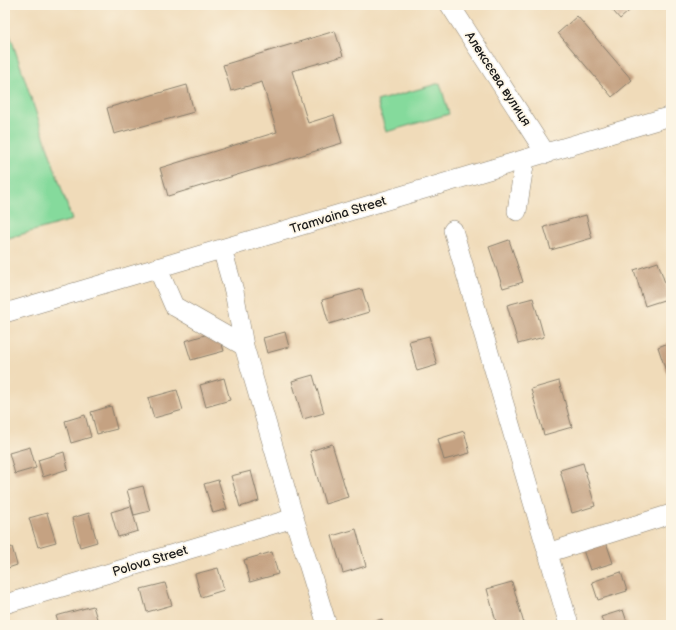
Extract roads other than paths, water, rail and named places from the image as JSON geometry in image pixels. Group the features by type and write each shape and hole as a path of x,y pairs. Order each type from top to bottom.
{"street":[{"name":"Алексєєва вулиця","path":"450,5 546,154"},
{"name":"Tramvaina Street","path":"5,314 671,116"},
{"path":"517,211 525,160"},
{"path":"453,230 569,625"},
{"path":"222,250 234,291 244,346 327,625"},
{"path":"158,269 174,306 244,346"},
{"path":"547,553 671,514"},
{"name":"Polova Street","path":"5,604 294,518"}]}
